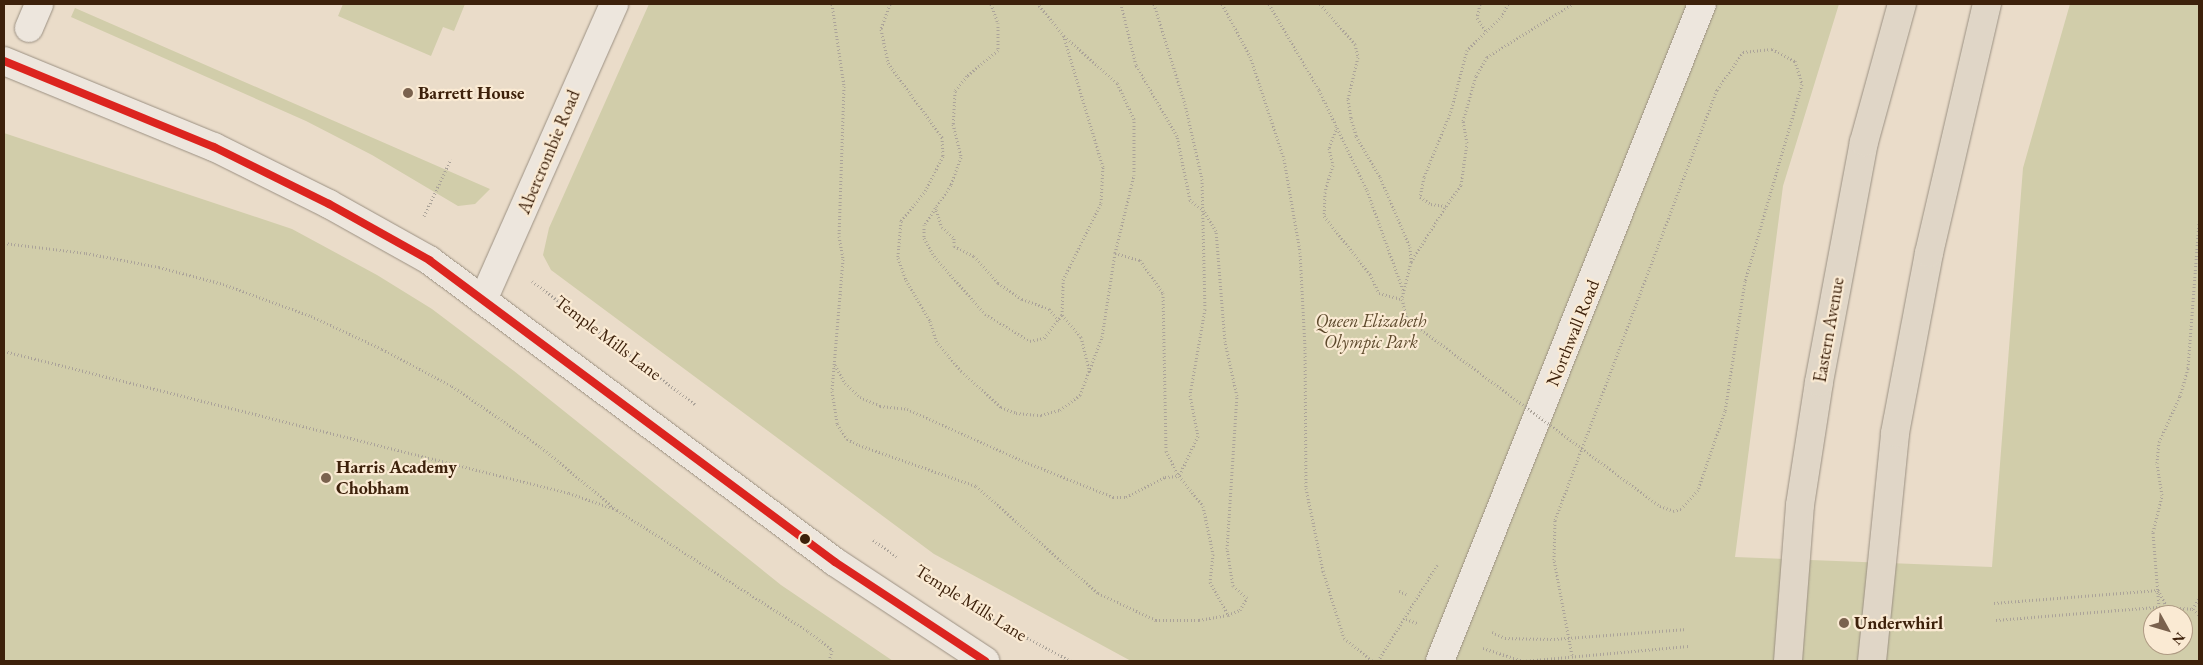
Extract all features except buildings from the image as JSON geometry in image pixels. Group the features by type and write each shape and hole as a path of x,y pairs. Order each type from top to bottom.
{"highway":[{"name":"Eastern Avenue","path":"1788,661 1800,505 1819,382 1864,142 1902,4"},
{"path":"1872,661 1895,433 1928,252 1987,4"}],"street":[{"name":"Abercrombie Road","path":"483,300 614,4"},
{"name":"Northwall Road","path":"1440,661 1702,4"},
{"path":"4,61 214,147 328,204 429,260 835,562 984,661"}],"path":[{"path":"832,4 844,94 839,236 842,259 833,408 837,424 847,438 882,451 893,459 976,486 1092,588 1115,602 1156,620 1199,620 1228,616 1240,610 1247,598 1233,586 1227,549 1237,396 1225,342 1216,231 1204,211 1190,200 1177,136 1136,65 1121,4"},
{"path":"890,4 881,29 888,62 942,137 943,156 926,190 907,210 898,231 898,258 906,280 930,321 936,341 960,371 1001,407 1016,414 1041,415 1060,410 1074,402 1090,374 1102,337 1115,253 1134,175 1134,119 1117,84 1064,36 1038,4"},
{"path":"991,4 998,23 998,50 967,76 955,91 953,124 961,157 943,198 924,225 924,238 934,256 985,314 1030,341 1044,338 1059,321 1062,315 1063,280 1101,203 1103,167 1064,36"},
{"path":"1154,4 1160,16 1197,149 1204,211 1205,309 1190,395 1198,436 1179,476"},
{"path":"1222,4 1250,56 1284,159 1300,252 1305,349 1306,488 1335,615 1344,638 1355,649 1372,661"},
{"path":"1269,4 1337,127 1387,238 1403,290"},
{"path":"1320,4 1354,44 1358,57 1348,99 1356,136 1380,177 1405,234 1411,262"},
{"path":"1480,4 1477,18 1486,31"},
{"path":"1446,206 1431,204 1420,197 1424,177 1451,111 1467,50 1502,16 1508,4"},
{"path":"1572,4 1568,9 1487,57 1480,70 1463,121 1467,144 1461,185 1411,262 1402,299 1408,319 1660,506 1674,511 1680,509 1698,490 1725,411 1745,281 1802,84 1795,61 1772,49 1743,52 1717,90 1555,520 1554,560 1571,639 1572,655"},
{"path":"1337,127 1330,142 1332,165 1325,192 1324,216 1370,274 1379,293 1402,299"},
{"path":"424,217 451,159"},
{"path":"935,207 942,227 954,238 954,246 974,256 998,283 1022,299 1049,309 1059,321"},
{"path":"2159,605 2154,532 2162,495 2157,463 2159,442 2180,396 2188,368 2199,221"},
{"path":"4,243 86,253 159,267 224,284 311,316 452,386 541,447 617,510 808,631 832,650 829,661"},
{"path":"1115,253 1140,260 1163,293 1166,451 1179,476 1203,506 1213,554 1210,582 1228,616"},
{"name":"Temple Mills Lane","path":"526,277 696,405"},
{"path":"1062,315 1081,337 1090,374"},
{"path":"4,351 568,493 617,510"},
{"path":"835,364 845,383 860,398 880,406 907,409 1028,464 1113,497 1126,497 1165,478 1179,476"},
{"name":"Temple Mills Lane","path":"874,540 905,562"},
{"path":"1994,603 2158,590"},
{"path":"2158,590 2167,605"},
{"path":"1399,591 1406,594"},
{"path":"2199,597 2193,608 2199,615"},
{"path":"1996,620 2143,607"},
{"name":"Temple Mills Lane","path":"981,613 1071,661"},
{"path":"1378,661 1406,618"},
{"path":"1492,632 1505,638 1571,639 1687,629"},
{"path":"1490,651 1523,661 1572,655 1688,646"}],"green space":[{"path":"343,4 465,4 454,31 443,27 431,56 338,16"},
{"name":"Queen Elizabeth Olympic Park","path":"649,4 1839,4 1783,186 1735,557 1992,567 2023,168 2070,4 2199,4 2199,661 1131,661 934,554 551,270 543,255 549,228"},
{"path":"75,8 490,189 475,204 458,206 372,155 306,121 71,17"},
{"name":"Harris Academy Chobham","path":"4,133 292,229 377,275 432,309 514,371 781,585 893,661 4,661"}],"transit line":[{"path":"4,61 214,147 329,204 429,260 835,562 985,661"}],"place":[{"name":"Barrett House","path":"408,93"},
{"name":"Harris Academy Chobham","path":"326,478"},
{"name":"Underwhirl","path":"1844,623"}]}
